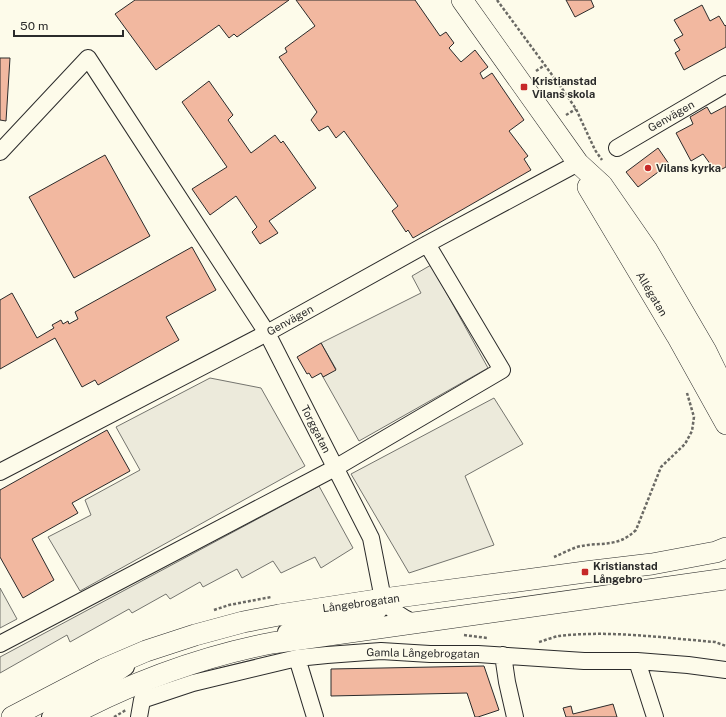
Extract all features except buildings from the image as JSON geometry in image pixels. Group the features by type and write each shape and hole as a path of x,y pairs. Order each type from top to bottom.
{"main road":[{"name":"Allégatan","path":"462,0 578,163 602,185 647,250 706,351 726,392"},
{"name":"Allégatan","path":"578,163 590,192 677,336 726,424"},
{"name":"Långebrogatan","path":"12,717 104,669 146,651 195,634 243,622 383,599 652,564 716,552 726,548"},
{"path":"67,717 127,688 220,654 272,643 726,579"}],"street":[{"name":"Torggatan","path":"0,152 88,58 267,333 371,538 383,599"},
{"name":"Genvägen","path":"617,148 726,84"},
{"name":"Genvägen","path":"0,472 267,333 427,244 578,163"},
{"path":"0,644 335,468 502,370 427,244"},
{"path":"383,599 390,608 400,616 414,623"},
{"path":"244,649 277,635 300,629 374,616 380,609 383,599"},
{"path":"50,717 54,710 105,681 146,651"},
{"name":"Gamla Långebrogatan","path":"139,717 142,700 193,683 297,658 327,655 381,652 503,655 584,661 637,661 702,666 726,670"},
{"path":"503,655 507,682 515,717"},
{"path":"297,658 315,717"},
{"path":"637,661 655,717"}],"path":[{"path":"497,0 576,109 595,150 603,161"},
{"path":"536,71 545,65"},
{"path":"566,115 576,109"},
{"path":"553,558 577,547 616,542 628,537 636,530 662,467 685,444 692,431 694,417 691,401 685,388"},
{"path":"535,644 558,637 588,634 639,636 715,642 726,646"},
{"path":"459,635 489,638"}],"shaded area":[{"path":"431,265 488,368 359,441 323,377 336,369 321,343 421,293 412,276"},
{"path":"210,378 261,388 305,466 80,591 48,537 91,515 85,500 140,470 116,427"},
{"path":"494,398 523,444 465,476 494,545 409,573 351,474"},
{"path":"319,486 353,548 321,568 315,557 281,573 273,561 242,578 237,569 203,587 200,582 170,599 166,594 132,613 129,609 70,642 67,635 0,673 0,657"},
{"path":"0,588 17,619 0,628"}],"place":[{"name":"Kristianstad Vilans skola","path":"524,87"},
{"name":"Vilans kyrka","path":"648,168"},
{"name":"Kristianstad Långebro","path":"585,572"}]}
